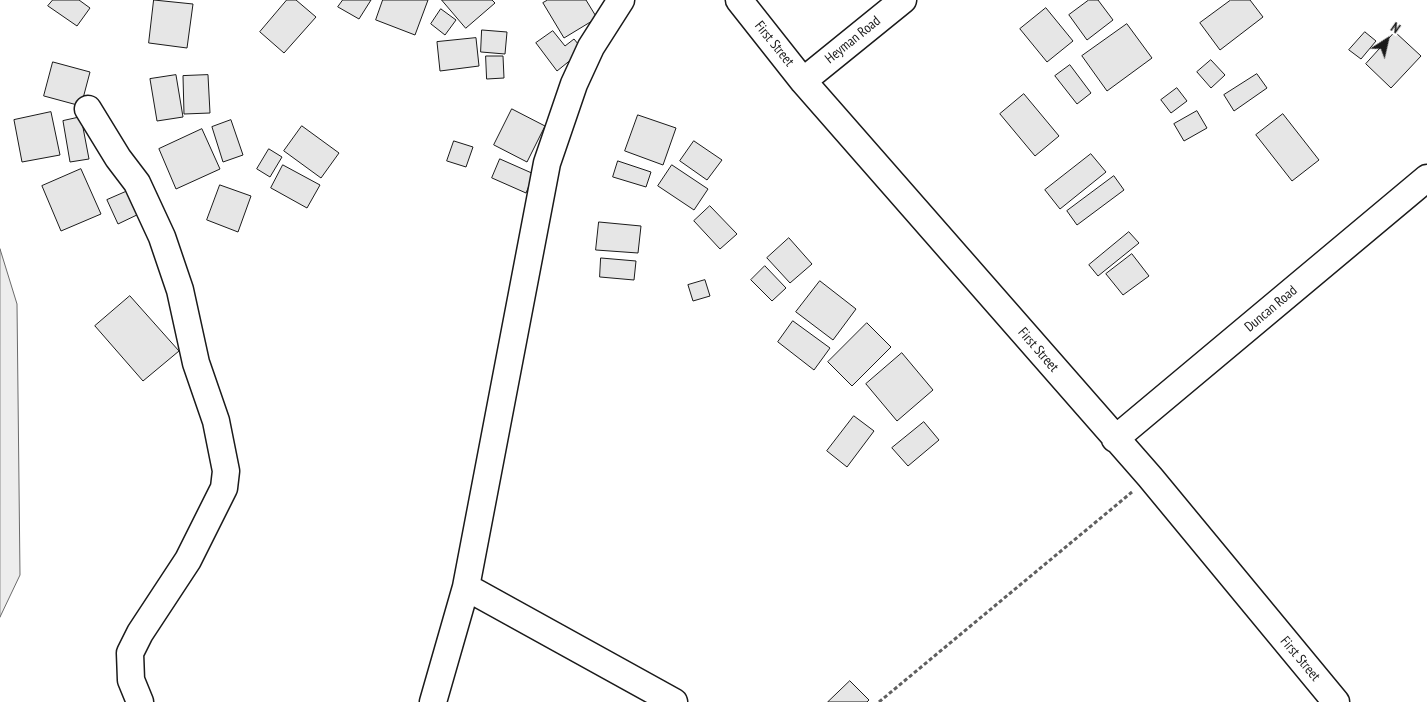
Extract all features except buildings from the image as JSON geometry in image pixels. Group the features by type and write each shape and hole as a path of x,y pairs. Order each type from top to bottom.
{"street":[{"path":"433,702 466,587 547,163 574,84 591,47 620,0"},
{"name":"First Street","path":"739,0 803,80 1150,477 1336,702"},
{"name":"Heyman Road","path":"803,80 903,0"},
{"path":"88,109 118,158 137,183 162,237 180,290 196,363 216,421 226,470 224,488 188,560 140,633 130,653 130,680 140,702"},
{"name":"Duncan Road","path":"1115,439 1427,178"},
{"path":"466,587 674,702"}],"path":[{"path":"879,702 1150,477"}],"shaded area":[{"path":"0,249 17,304 20,575 0,617"}]}
